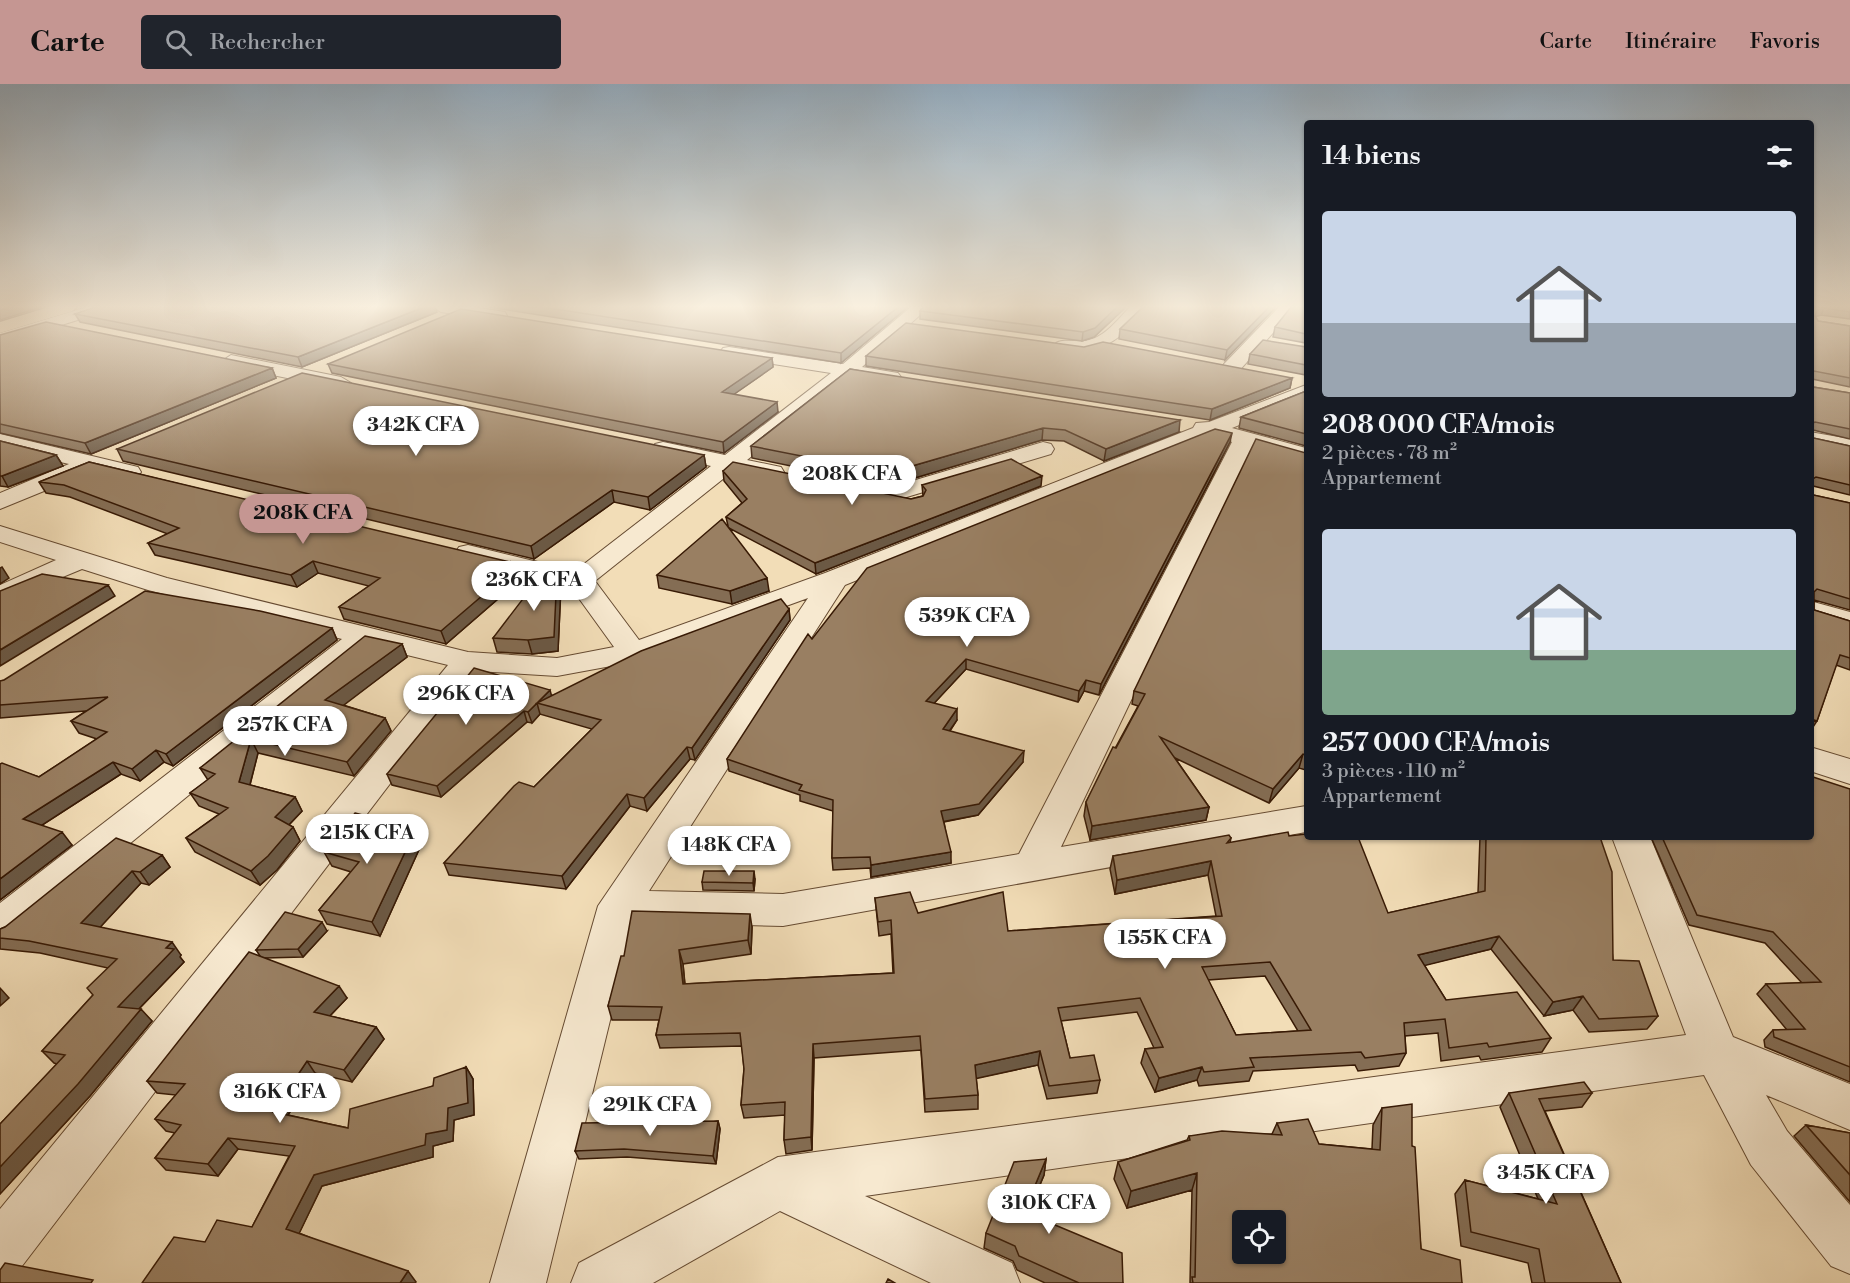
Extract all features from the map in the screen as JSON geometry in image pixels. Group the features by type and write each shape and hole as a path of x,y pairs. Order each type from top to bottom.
{"street":[{"path":"241,363 361,387"},
{"path":"271,389 333,363"},
{"path":"802,363 906,380"},
{"path":"580,580 855,363"},
{"path":"1231,368 1236,363"},
{"path":"1207,364 1252,372"},
{"path":"1285,379 1304,383"},
{"path":"0,534 158,584 468,661 557,667 633,652 836,579 1304,392"},
{"path":"1174,423 1209,428 1304,454"},
{"path":"1033,865 1245,438"},
{"path":"1814,439 1850,446"},
{"path":"0,441 149,477"},
{"path":"649,446 798,477"},
{"path":"867,491 901,498 1043,449"},
{"path":"0,502 123,450"},
{"path":"440,547 580,580 633,652"},
{"path":"0,595 79,560"},
{"path":"518,1283 618,906 836,579"},
{"path":"128,602 158,584"},
{"path":"1814,610 1850,621"},
{"path":"0,926 365,635"},
{"path":"0,1251 468,661"},
{"path":"1814,759 1850,772"},
{"path":"618,906 783,910 1033,865 1224,836 1304,819"},
{"path":"1632,840 1716,1052 1769,1148 1850,1247"},
{"path":"599,1283 777,1183 1716,1052 1850,1107"},
{"path":"777,1183 992,1283"}],"building":[{"path":"0,363 247,363 272,368 85,443 0,424"},
{"path":"765,363 722,392 777,402 723,442 328,364"},
{"path":"911,363 1213,363 1292,378 1212,409"},
{"path":"1814,363 1850,363 1850,378 1814,371"},
{"path":"850,369 1180,420 1106,449 1065,430 1043,428 888,473 751,446"},
{"path":"302,373 704,455 648,497 612,490 531,546 117,449"},
{"path":"1814,387 1850,393 1850,429 1815,422"},
{"path":"1304,392 1304,433 1241,417"},
{"path":"1215,429 1232,433 1101,684 1086,680 1079,691 966,659 926,701 957,709 943,729 1024,751 979,804 941,811 951,852 871,865 870,857 832,858 833,800 799,790 802,785 727,759 808,634 812,639 867,568"},
{"path":"1814,438 1850,446 1850,485 1814,478"},
{"path":"1256,439 1304,452 1304,754 1273,789 1160,737 1209,807 1092,826 1086,802 1113,747 1116,748 1145,694 1134,691"},
{"path":"0,441 56,455 0,476"},
{"path":"1011,459 1042,476 815,563 726,517 747,499 723,471 733,462 911,499 923,496 926,490 922,485"},
{"path":"89,462 510,562 507,564 517,566 441,631 339,607 380,578 313,561 291,575 148,543 179,528 64,485 39,482"},
{"path":"1814,495 1850,503 1850,599 1817,589 1814,592"},
{"path":"722,519 767,578 730,591 657,575"},
{"path":"545,570 557,573 554,637 528,640 493,638"},
{"path":"42,574 108,585 0,650 0,591"},
{"path":"145,591 260,611 332,628 166,754 156,750 132,769 113,762 23,819 62,832 0,879 0,764 39,777 107,732 71,721 108,697 0,705 0,681"},
{"path":"781,599 789,609 692,748 687,747 644,798 627,794 562,876 444,863 514,786 519,782 534,787 601,720 537,703 641,651"},
{"path":"1814,610 1850,621 1850,658 1840,655 1817,721 1814,720"},
{"path":"365,636 402,644 325,700 385,718 347,762 251,739 239,782 295,797 275,817 293,827 268,856 251,871 186,838 228,808 190,793 215,774 200,768"},
{"path":"474,668 550,690 528,712 524,711 437,786 387,774"},
{"path":"1814,777 1850,789 1850,1067 1774,1037 1773,1030 1805,1029 1766,984 1821,982 1773,932 1697,915 1663,840 1814,840"},
{"path":"355,813 416,829 372,922 319,910 359,862 324,852"},
{"path":"1288,832 1289,836 1304,834 1304,840 1359,840 1388,913 1485,891 1486,840 1601,840 1612,872 1613,960 1639,961 1658,1016 1599,1019 1583,996 1553,1002 1499,936 1418,955 1446,1000 1517,992 1551,1038 1489,1047 1487,1043 1449,1048 1445,1019 1404,1023 1406,1053 1365,1058 1361,1052 1250,1058 1254,1067 1204,1072 1202,1067 1159,1078 1145,1049 1163,1047 1140,998 1058,1008 1070,1058 1094,1055 1100,1080 1049,1086 1040,1051 975,1065 978,1095 925,1099 920,1036 813,1044 811,1137 784,1140 785,1102 741,1105 744,1069 740,1033 656,1035 662,1007 608,1006 621,956 624,956 632,911 750,914 748,940 679,950 683,984 894,973 891,920 878,922 875,898 910,892 918,913 1003,892 1008,931 1222,916 1211,861 1117,880 1113,856 1229,835 1231,838 1227,843","holes":["1270,962 1311,1030 1236,1035 1202,967"]},
{"path":"116,838 162,855 140,872 132,871 81,923 172,942 166,948 174,949 118,1007 141,1009 78,1084 0,1167 0,1124 65,1055 42,1051 93,995 87,988 117,959 29,941 0,938 0,929"},
{"path":"704,871 754,871 753,883 702,882"},
{"path":"285,912 322,922 298,949 256,950"},
{"path":"249,952 339,986 314,1012 376,1027 344,1070 307,1061 273,1112 348,1128 350,1109 433,1086 434,1078 466,1067 468,1103 448,1108 447,1130 426,1134 425,1145 314,1175 286,1229 408,1271 400,1283 142,1283 174,1237 205,1242 217,1220 252,1227 295,1146 228,1138 208,1164 155,1158 181,1125 155,1119 185,1084 147,1081"},
{"path":"1584,1082 1592,1093 1539,1099 1621,1283 1545,1283 1539,1249 1471,1232 1465,1180 1557,1204 1509,1093"},
{"path":"1412,1104 1412,1146 1415,1147 1421,1249 1460,1260 1462,1283 1193,1283 1197,1173 1131,1191 1118,1162 1190,1140 1189,1136 1222,1131 1282,1135 1277,1123 1308,1119 1319,1144 1380,1150 1382,1108"},
{"path":"718,1121 713,1156 624,1149 575,1151 582,1123"},
{"path":"1806,1125 1850,1133 1850,1175"},
{"path":"1046,1159 1024,1212 1122,1253 1123,1283 1079,1283 1019,1256 1015,1246 986,1233 1014,1162"},
{"path":"5,1263 93,1280 91,1283 0,1283 0,1270"}]}
